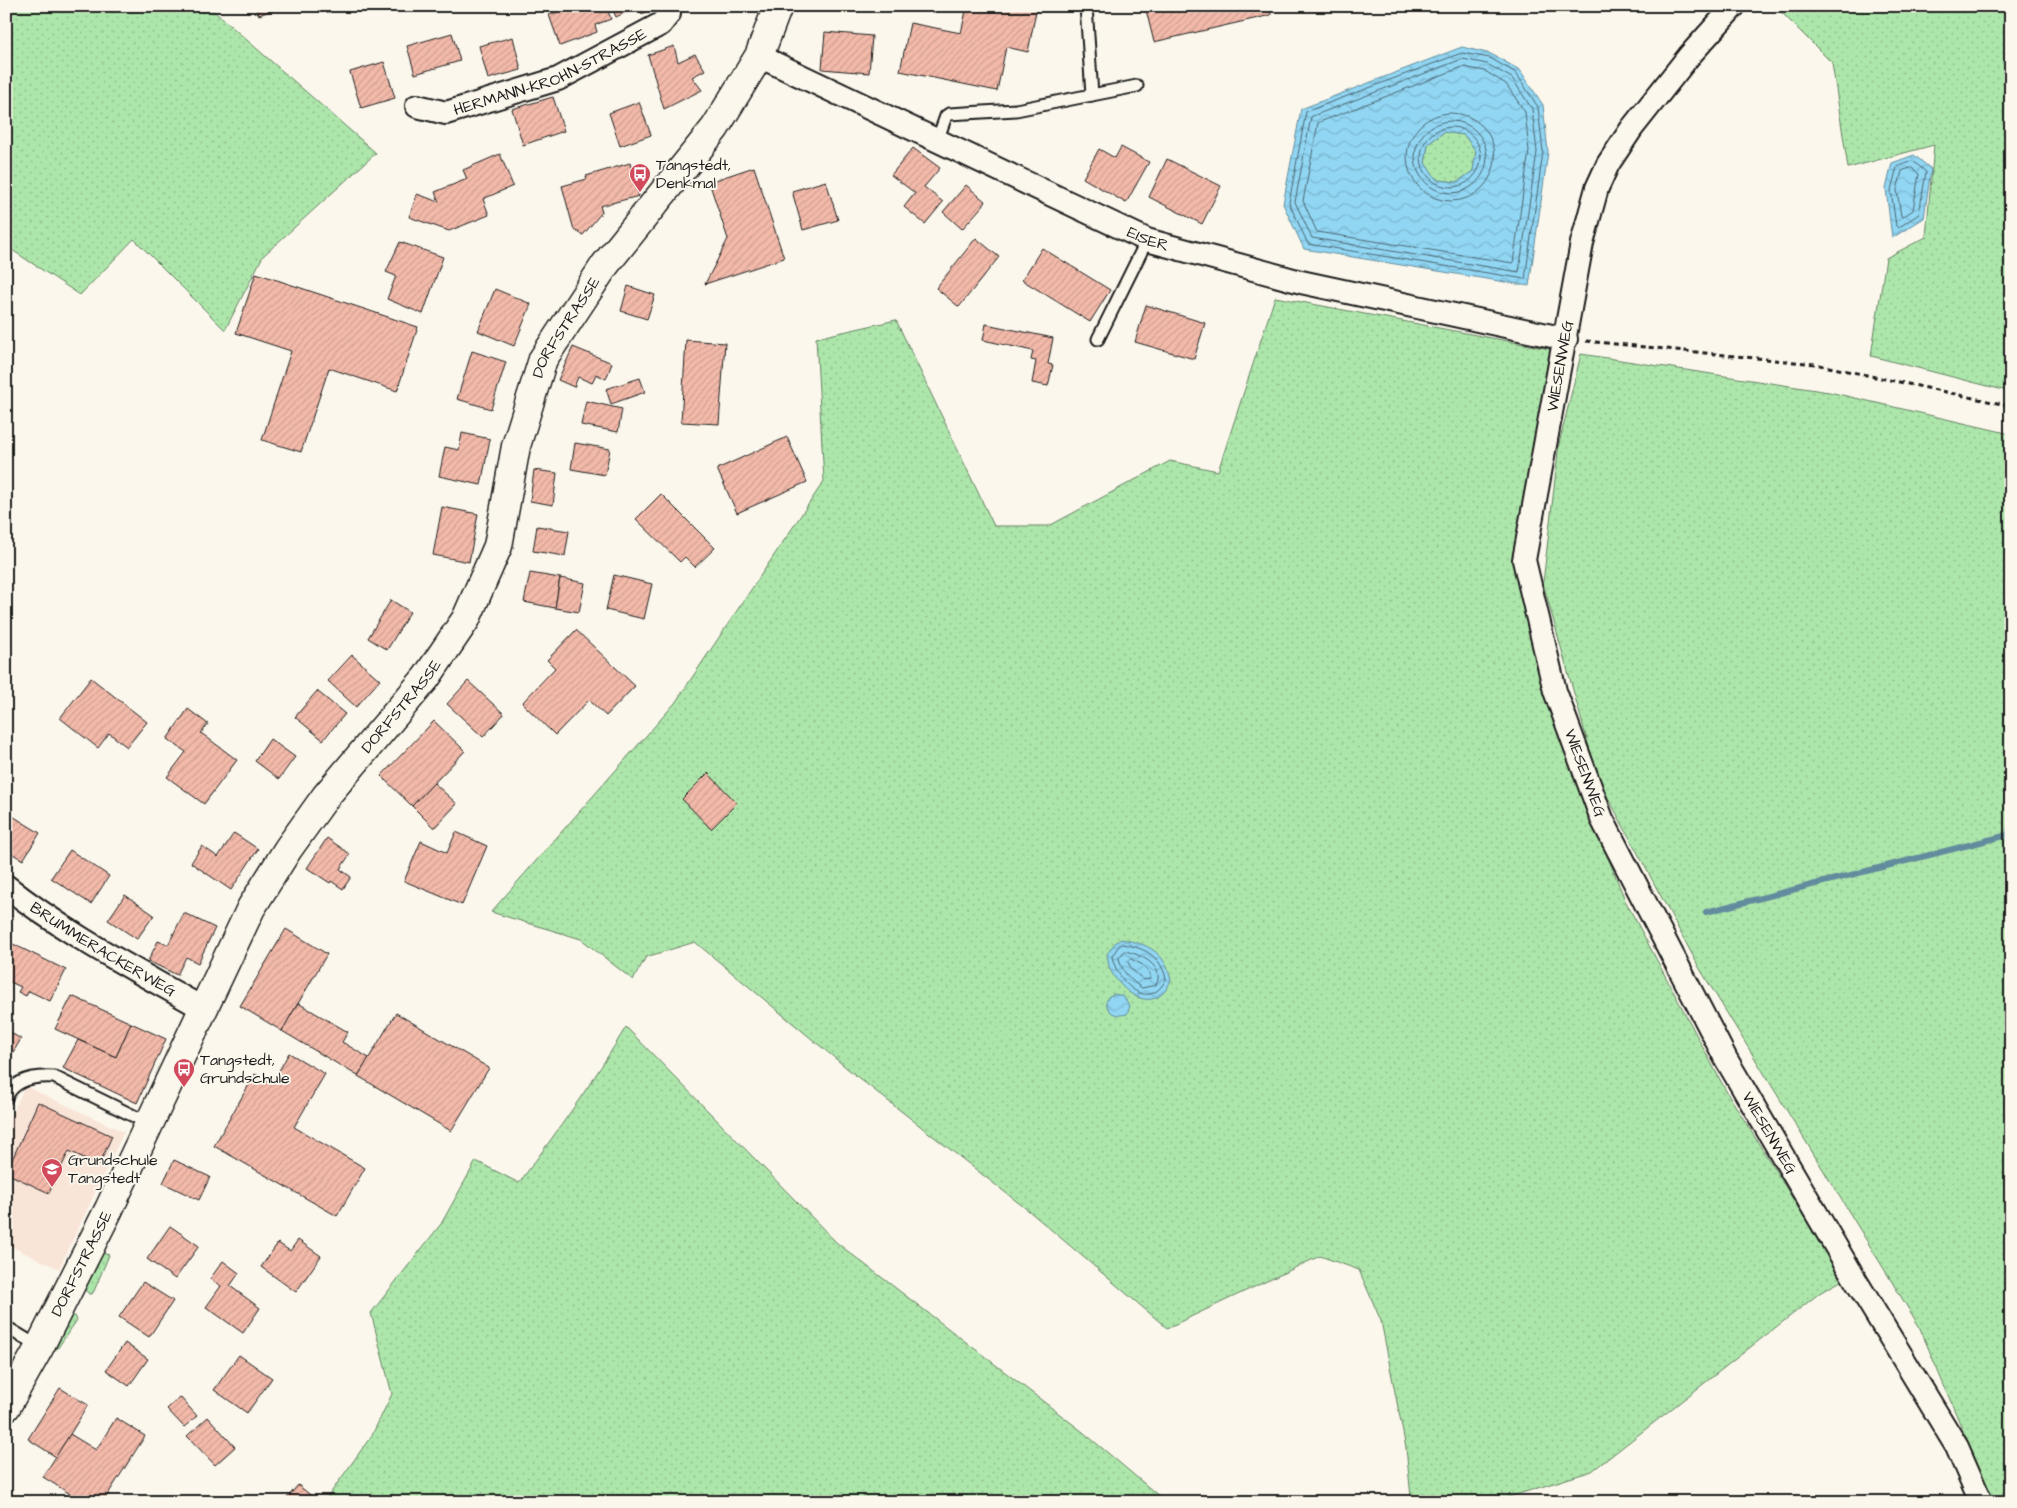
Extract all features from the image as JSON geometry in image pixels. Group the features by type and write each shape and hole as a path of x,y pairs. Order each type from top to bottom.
{"main road":[{"name":"DORFSTRASSE","path":"6,1407 40,1348 109,1209 202,1008 251,908 288,849 326,796 426,678 466,619 498,546 516,446 543,359 606,265 715,128 759,56 778,6"}],"street":[{"name":"HERMANN-KROHN-STRASSE","path":"417,106 446,113 558,80 662,24 669,14 669,6"},
{"name":"WIESENWEG","path":"1734,6 1684,63 1632,128 1608,164 1597,188 1582,243 1566,339 1524,560 1555,691 1602,819 1726,1059 1856,1281 1957,1447 1981,1502"},
{"name":"EISER","path":"759,56 1146,240 1301,282 1566,339"},
{"name":"BRUMMERACKERWEG","path":"6,886 26,902 102,951 202,1008"}],"lane":[{"path":"1086,6 1092,95"},
{"path":"937,141 946,116 949,114 1016,110 1137,86"},
{"path":"1098,339 1146,240"},
{"path":"6,1098 21,1082 37,1076 54,1077 148,1123"},
{"path":"6,1327 40,1348"}],"path":[{"path":"1566,339 1815,364 2011,406"}],"shaded area":[{"name":"Grundschule Tangstedt","path":"25,1086 124,1132 59,1269 6,1244 6,1127"}],"green space":[{"path":"6,6 208,6 376,153 263,256 225,330 134,239 80,295 6,246"},
{"path":"1775,6 1937,6 1938,12 1964,6 2011,6 2011,392 1871,356 1886,258 1926,237 1934,145 1848,168 1832,63"},
{"path":"1444,132 1464,135 1476,151 1473,171 1457,182 1437,180 1425,164 1428,144"},
{"path":"1275,297 1550,349 1516,553 1545,699 1625,900 1725,1089 1843,1280 1821,1292 1592,1471 1493,1502 1409,1502 1411,1497 1406,1448 1381,1321 1359,1270 1320,1256 1167,1328 1029,1211 860,1079 695,942 646,957 633,980 581,939 491,912 675,703 824,481 816,338 896,320 994,526 1049,526 1170,461 1218,471","holes":["708,774 737,803 711,828 682,799"]},
{"path":"1581,354 1829,392 2011,434 2011,1502 1993,1502 1919,1326 1700,969 1598,779 1543,583 1559,444"},
{"path":"626,1027 837,1243 1083,1432 1166,1502 330,1502 327,1498 372,1435 392,1394 371,1313 441,1224 476,1161 519,1183 601,1067"},
{"path":"102,1253 109,1255 94,1291 92,1294 89,1294 84,1289"},
{"path":"71,1315 75,1316 77,1320 57,1349 53,1348"}],"water":[{"path":"1462,47 1491,54 1520,70 1543,105 1548,152 1529,286 1304,249 1283,204 1301,109","holes":["1444,132 1464,135 1476,151 1473,171 1457,182 1437,180 1425,163 1428,144"]},
{"path":"1914,155 1931,169 1924,218 1892,238 1886,189 1892,163"},
{"path":"1121,939 1148,947 1165,962 1171,980 1167,989 1156,998 1140,998 1132,994 1114,976 1109,967 1107,954 1115,943"},
{"path":"1115,994 1123,996 1130,1006 1127,1014 1116,1014 1108,1009 1106,1002 1109,996"}],"building":[{"path":"255,6 283,6 259,15"},
{"path":"572,6 606,6 611,19 595,25 597,32 560,46 549,15"},
{"path":"611,6 638,6 616,17"},
{"path":"638,6 654,6 655,8 642,14"},
{"path":"693,6 719,6 719,8"},
{"path":"719,6 754,6 753,11 719,8"},
{"path":"967,6 1037,6 1028,52 1006,47 997,91 900,71 910,23 961,33"},
{"path":"1145,6 1269,6 1271,15 1154,42"},
{"path":"825,32 872,36 869,73 822,69"},
{"path":"452,33 460,61 415,74 407,46"},
{"path":"513,37 521,70 488,79 479,46"},
{"path":"674,46 678,62 695,54 705,70 692,77 702,90 664,109 648,55"},
{"path":"384,62 395,98 361,108 350,72"},
{"path":"553,97 564,131 523,145 512,109"},
{"path":"639,102 651,135 620,146 609,113"},
{"path":"1121,147 1149,162 1126,203 1083,178 1099,149 1115,158"},
{"path":"913,148 940,168 924,187 943,202 925,224 904,207 915,193 891,175"},
{"path":"500,154 513,186 483,199 489,215 449,231 409,217 417,194 439,202 435,192 467,179 463,170"},
{"path":"1167,159 1221,186 1202,224 1149,197"},
{"path":"630,163 639,196 600,206 602,212 583,235 574,230 562,186 587,179 586,176"},
{"path":"754,167 784,258 705,284 728,239 709,182"},
{"path":"826,181 838,220 803,230 792,191"},
{"path":"966,185 986,202 962,229 943,212"},
{"path":"976,238 999,257 959,307 936,288"},
{"path":"400,242 443,257 423,314 387,299 396,276 386,272"},
{"path":"1042,248 1110,290 1090,322 1022,280"},
{"path":"256,273 418,327 397,391 329,368 301,452 262,440 291,351 236,333"},
{"path":"628,286 655,295 647,319 621,311"},
{"path":"495,289 531,304 514,346 478,331"},
{"path":"1146,305 1205,323 1194,359 1135,342"},
{"path":"986,324 1053,338 1048,364 1053,365 1048,386 1032,383 1036,361 1031,360 1033,351 983,340"},
{"path":"686,340 725,343 719,424 681,422"},
{"path":"573,347 612,363 606,379 596,374 592,383 578,377 574,387 558,380"},
{"path":"472,351 506,362 491,409 457,399"},
{"path":"640,378 645,392 611,404 606,389"},
{"path":"586,401 622,409 618,432 581,425"},
{"path":"462,433 490,439 481,485 439,476 445,447 459,450"},
{"path":"787,437 807,482 737,513 717,469"},
{"path":"575,443 610,449 605,475 571,469"},
{"path":"534,470 557,473 553,505 530,501"},
{"path":"661,494 715,548 695,567 685,557 680,562 636,519"},
{"path":"442,507 478,514 469,562 433,555"},
{"path":"537,526 569,531 565,556 533,551"},
{"path":"530,573 560,578 555,608 524,602"},
{"path":"614,575 652,584 644,619 606,610"},
{"path":"560,578 585,583 579,612 555,608"},
{"path":"391,600 410,612 387,650 368,638"},
{"path":"576,630 635,686 606,716 589,700 555,735 522,703 555,668 547,660"},
{"path":"352,655 380,680 356,707 328,681"},
{"path":"91,678 147,722 127,747 109,733 98,748 60,718"},
{"path":"468,681 504,714 483,737 447,704"},
{"path":"317,691 345,714 323,740 295,717"},
{"path":"188,709 208,724 201,733 237,760 204,804 167,777 186,752 167,739"},
{"path":"434,721 465,751 412,806 381,776"},
{"path":"270,739 295,757 279,779 255,761"},
{"path":"708,773 737,803 711,829 682,799"},
{"path":"434,783 457,804 434,828 412,806"},
{"path":"11,815 40,833 23,860 6,850 6,822"},
{"path":"456,832 487,846 462,905 404,881 421,841 447,853"},
{"path":"234,833 258,849 231,890 191,863 202,846 218,857"},
{"path":"327,838 350,854 340,869 351,877 343,889 307,868"},
{"path":"70,850 109,876 91,904 51,878"},
{"path":"125,895 154,915 137,939 108,920"},
{"path":"184,913 215,928 198,963 186,957 177,975 148,961 158,941 168,945"},
{"path":"286,929 327,954 282,1031 240,1006"},
{"path":"13,944 66,970 50,1001 29,991 26,996 18,992 21,987 6,980 6,957"},
{"path":"72,996 131,1023 116,1057 55,1029"},
{"path":"298,1003 348,1032 342,1042 369,1058 358,1076 282,1031"},
{"path":"396,1013 489,1068 451,1131 358,1076"},
{"path":"131,1023 166,1039 137,1103 63,1068 78,1040 116,1057"},
{"path":"6,1030 21,1039 6,1064"},
{"path":"289,1053 325,1074 294,1127 365,1168 337,1216 214,1146 255,1074 272,1083"},
{"path":"38,1102 112,1136 99,1165 69,1151 49,1193 6,1173"},
{"path":"174,1160 210,1177 199,1200 163,1183"},
{"path":"170,1226 199,1246 175,1279 147,1259"},
{"path":"298,1240 321,1256 296,1292 261,1267 278,1243 290,1251"},
{"path":"223,1261 239,1273 230,1286 260,1308 243,1333 206,1307 221,1286 210,1279"},
{"path":"143,1282 173,1301 149,1337 119,1317"},
{"path":"125,1343 148,1359 129,1386 106,1370"},
{"path":"239,1355 272,1378 247,1413 214,1390"},
{"path":"60,1388 88,1405 56,1457 28,1439"},
{"path":"180,1397 197,1416 184,1427 167,1409"},
{"path":"208,1417 235,1447 215,1465 187,1436"},
{"path":"116,1418 145,1436 103,1502 83,1502 43,1477 70,1434 96,1450"},
{"path":"298,1485 319,1502 292,1502 287,1498"},
{"path":"229,1496 236,1502 224,1502"}],"waterway":[{"path":"1706,912 2008,835 2011,824"}],"place":[{"name":"Tangstedt, Denkmal","path":"640,193"},
{"name":"Tangstedt, Grundschule","path":"184,1088"},
{"name":"Grundschule Tangstedt","path":"52,1188"}]}
